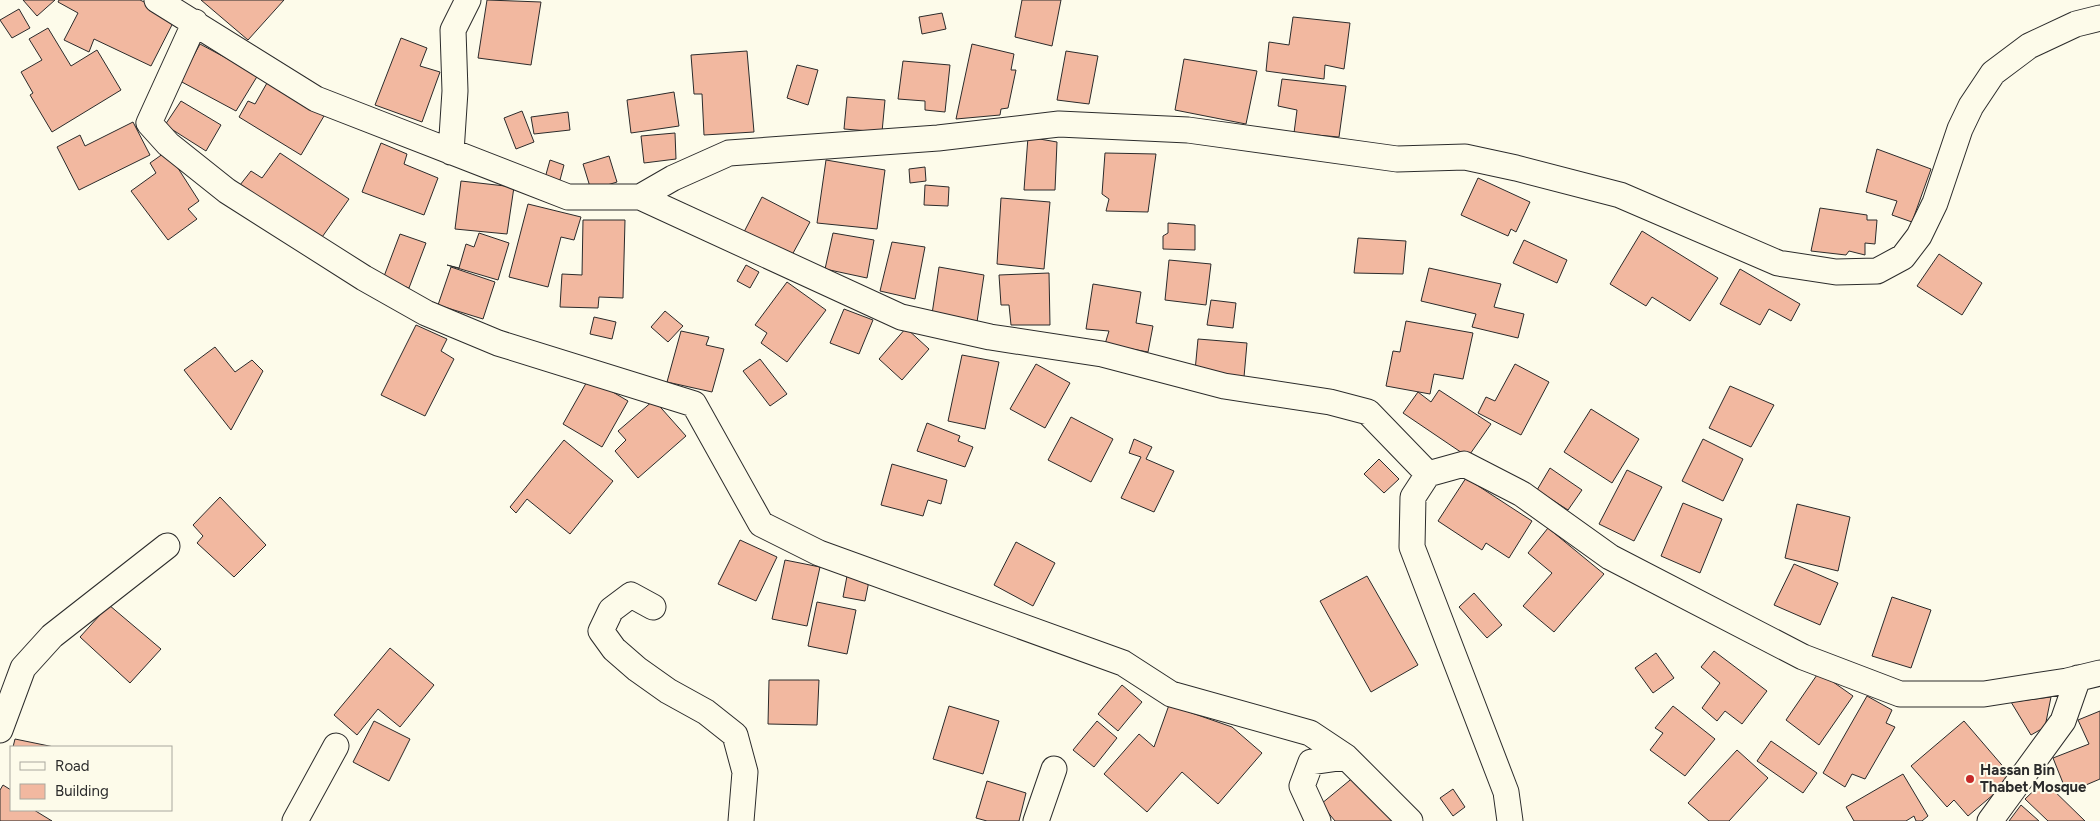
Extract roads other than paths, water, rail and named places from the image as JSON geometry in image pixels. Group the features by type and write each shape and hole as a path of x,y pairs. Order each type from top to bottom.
{"street":[{"path":"157,0 316,98 568,197 640,197 901,317 990,337 1102,354 1224,386 1330,402 1368,412 1428,474"},
{"path":"451,152 455,91 453,30 468,0"},
{"path":"640,197 673,178 729,152 938,138 1059,124 1188,130 1397,159 1465,158 1507,166 1620,195 1778,263 1836,272 1877,271 1903,257 1919,236 1934,203 1960,129 1971,106 1992,72 2029,46 2076,24 2100,18"},
{"path":"195,22 149,123 168,144 227,191 364,278 426,313 498,343 694,404 761,524 810,549 1124,663 1171,694 1310,733 1346,757 1410,821"},
{"path":"1510,821 1506,792 1412,547 1412,497 1428,474 1464,464 1522,494 1610,557 1803,658 1900,694 1984,694 2089,675"},
{"path":"0,730 23,668 52,636 167,546"},
{"path":"653,607 631,595 611,610 600,631 614,649 637,669 668,692 706,712 735,735 745,772 741,821"},
{"path":"1990,821 2063,721 2089,675"},
{"path":"295,821 336,746"},
{"path":"1318,821 1302,786 1310,762 1346,757"},
{"path":"1036,821 1054,769"}],"place":[{"name":"Hassan Bin Thabet Mosque","path":"1970,779"}]}
